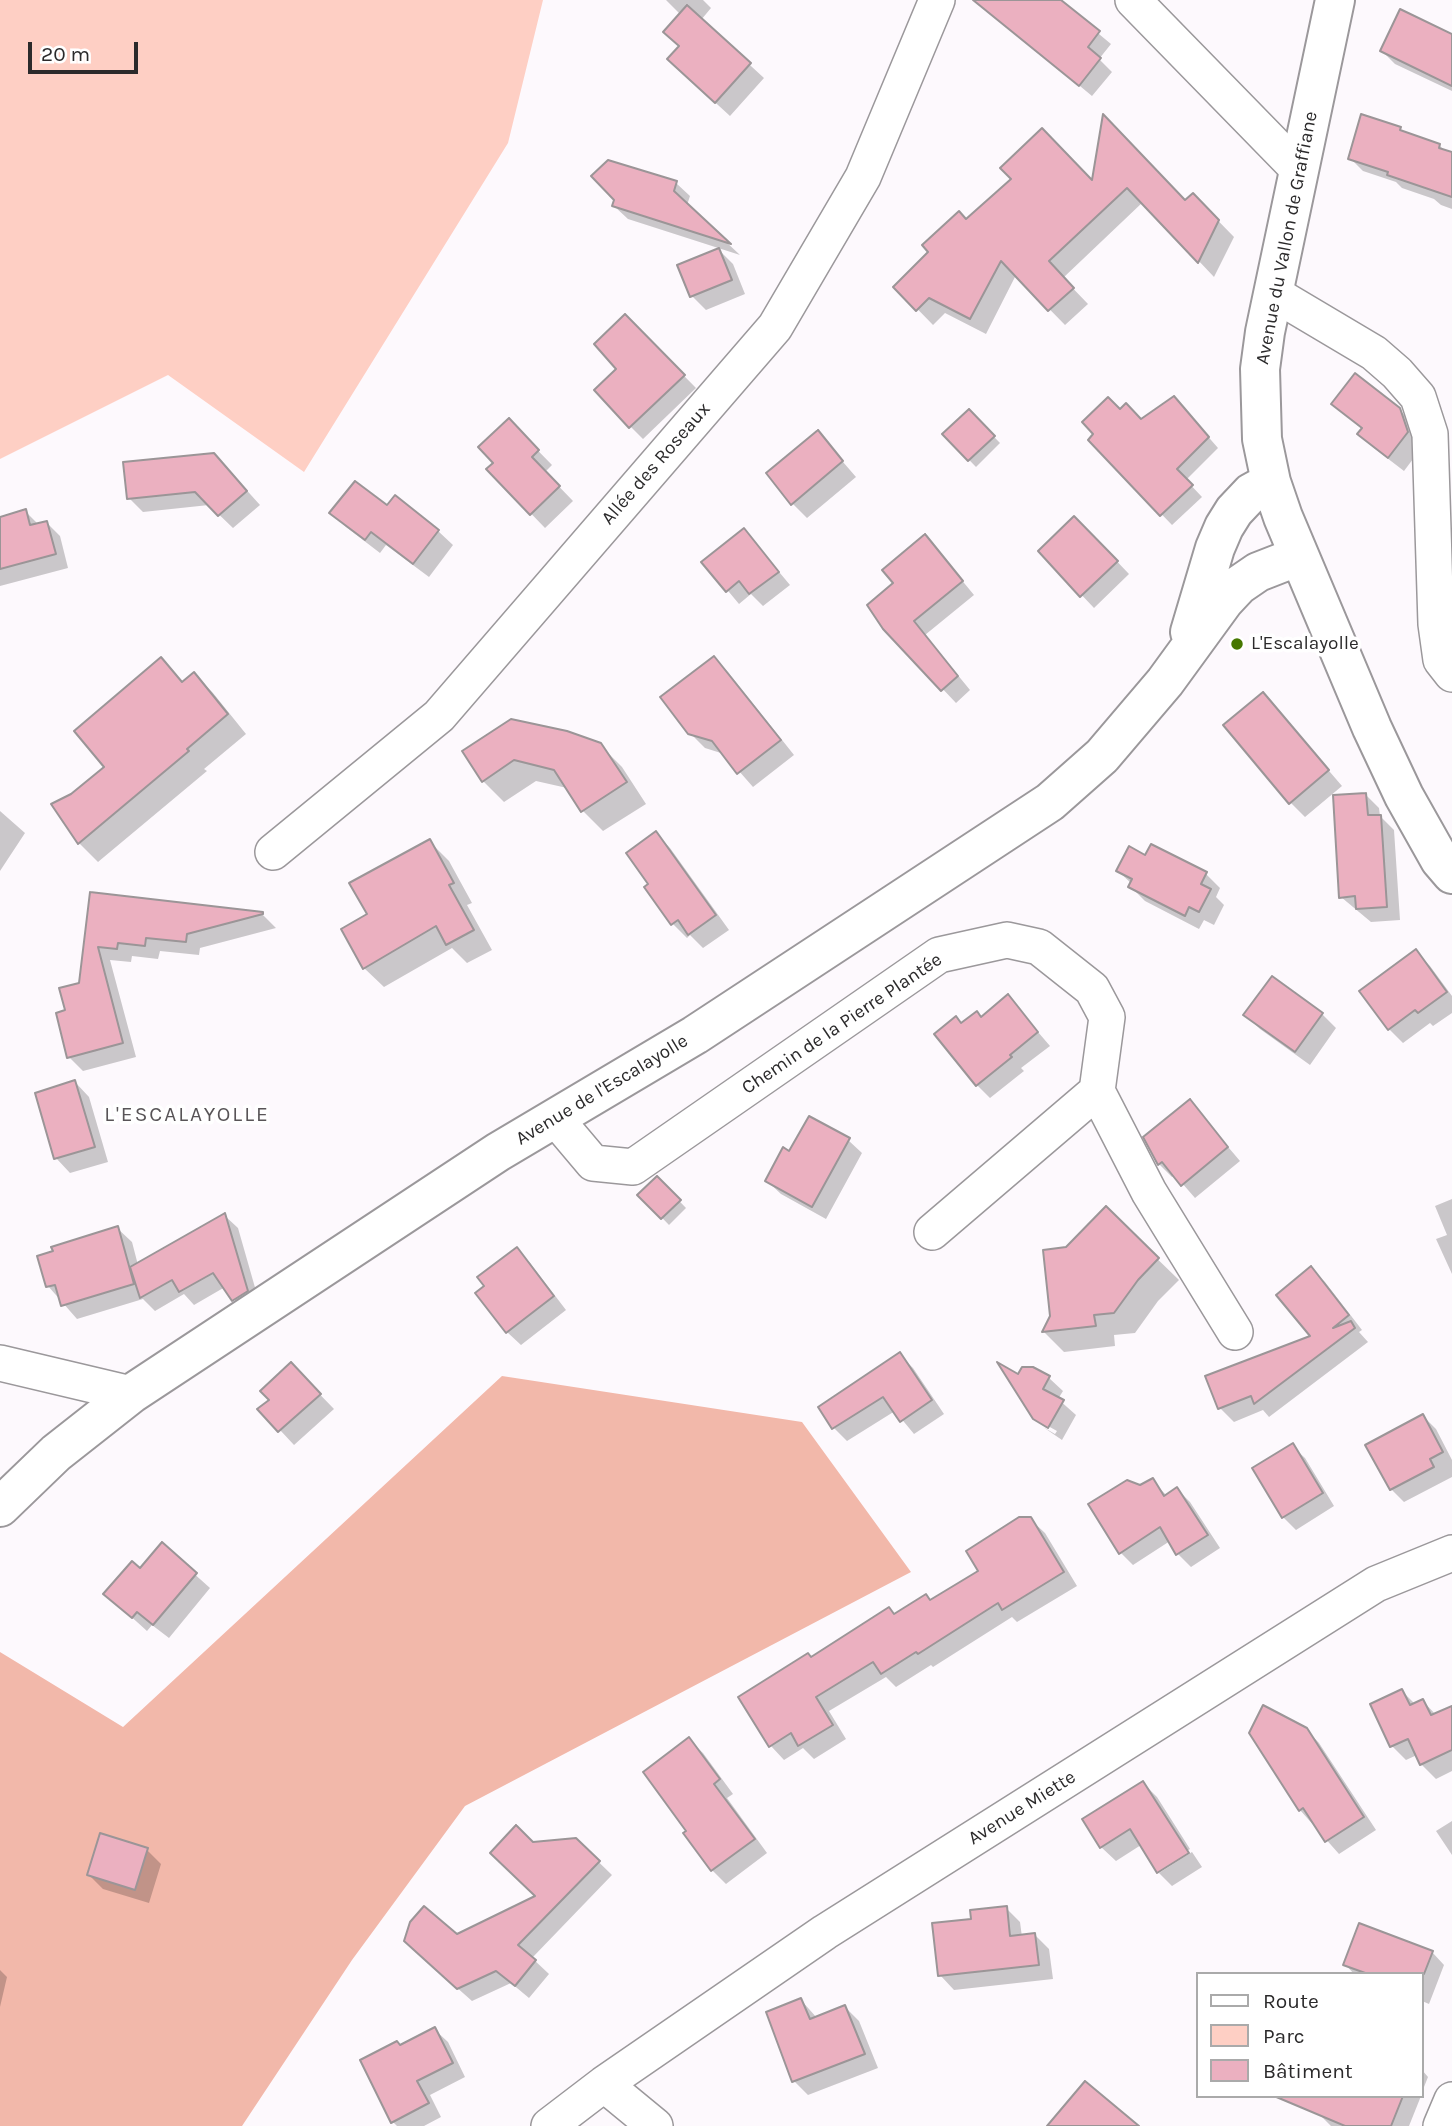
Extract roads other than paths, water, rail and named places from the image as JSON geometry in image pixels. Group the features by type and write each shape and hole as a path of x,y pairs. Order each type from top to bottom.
{"street":[{"name":"Allée des Roseaux","path":"273,852 439,716 775,327 863,177 937,0"},
{"path":"1133,0 1299,170"},
{"name":"Avenue du Vallon de Graffiane","path":"1335,0 1273,293 1260,369 1262,439 1271,482 1299,556 1372,729 1440,860 1452,874"},
{"path":"1273,293 1374,353 1397,373 1418,397 1430,434 1436,624 1441,660 1452,674"},
{"name":"Avenue de l'Escalayolle","path":"1185,654 1215,548 1224,527 1251,493 1271,482"},
{"name":"Avenue de l'Escalayolle","path":"0,1507 56,1453 131,1394 498,1152 706,1027 1050,802 1102,755 1165,682 1224,601 1239,585 1258,572 1299,556"},
{"name":"Chemin de la Pierre Plantée","path":"555,1118 593,1163 634,1167 939,955 1007,940 1039,947 1092,989 1107,1017 1097,1091"},
{"path":"932,1232 1097,1091 1149,1192 1235,1332"},
{"path":"0,1363 131,1394"},
{"name":"Avenue Miette","path":"549,2126 604,2084 825,1932 1376,1584 1452,1553"},
{"path":"604,2084 655,2126"},
{"path":"1441,2126 1452,2100"}],"place":[{"name":"L'Escalayolle","path":"1237,644"}],"district":[{"name":"L'ESCALAYOLLE","path":"187,1115"}]}
